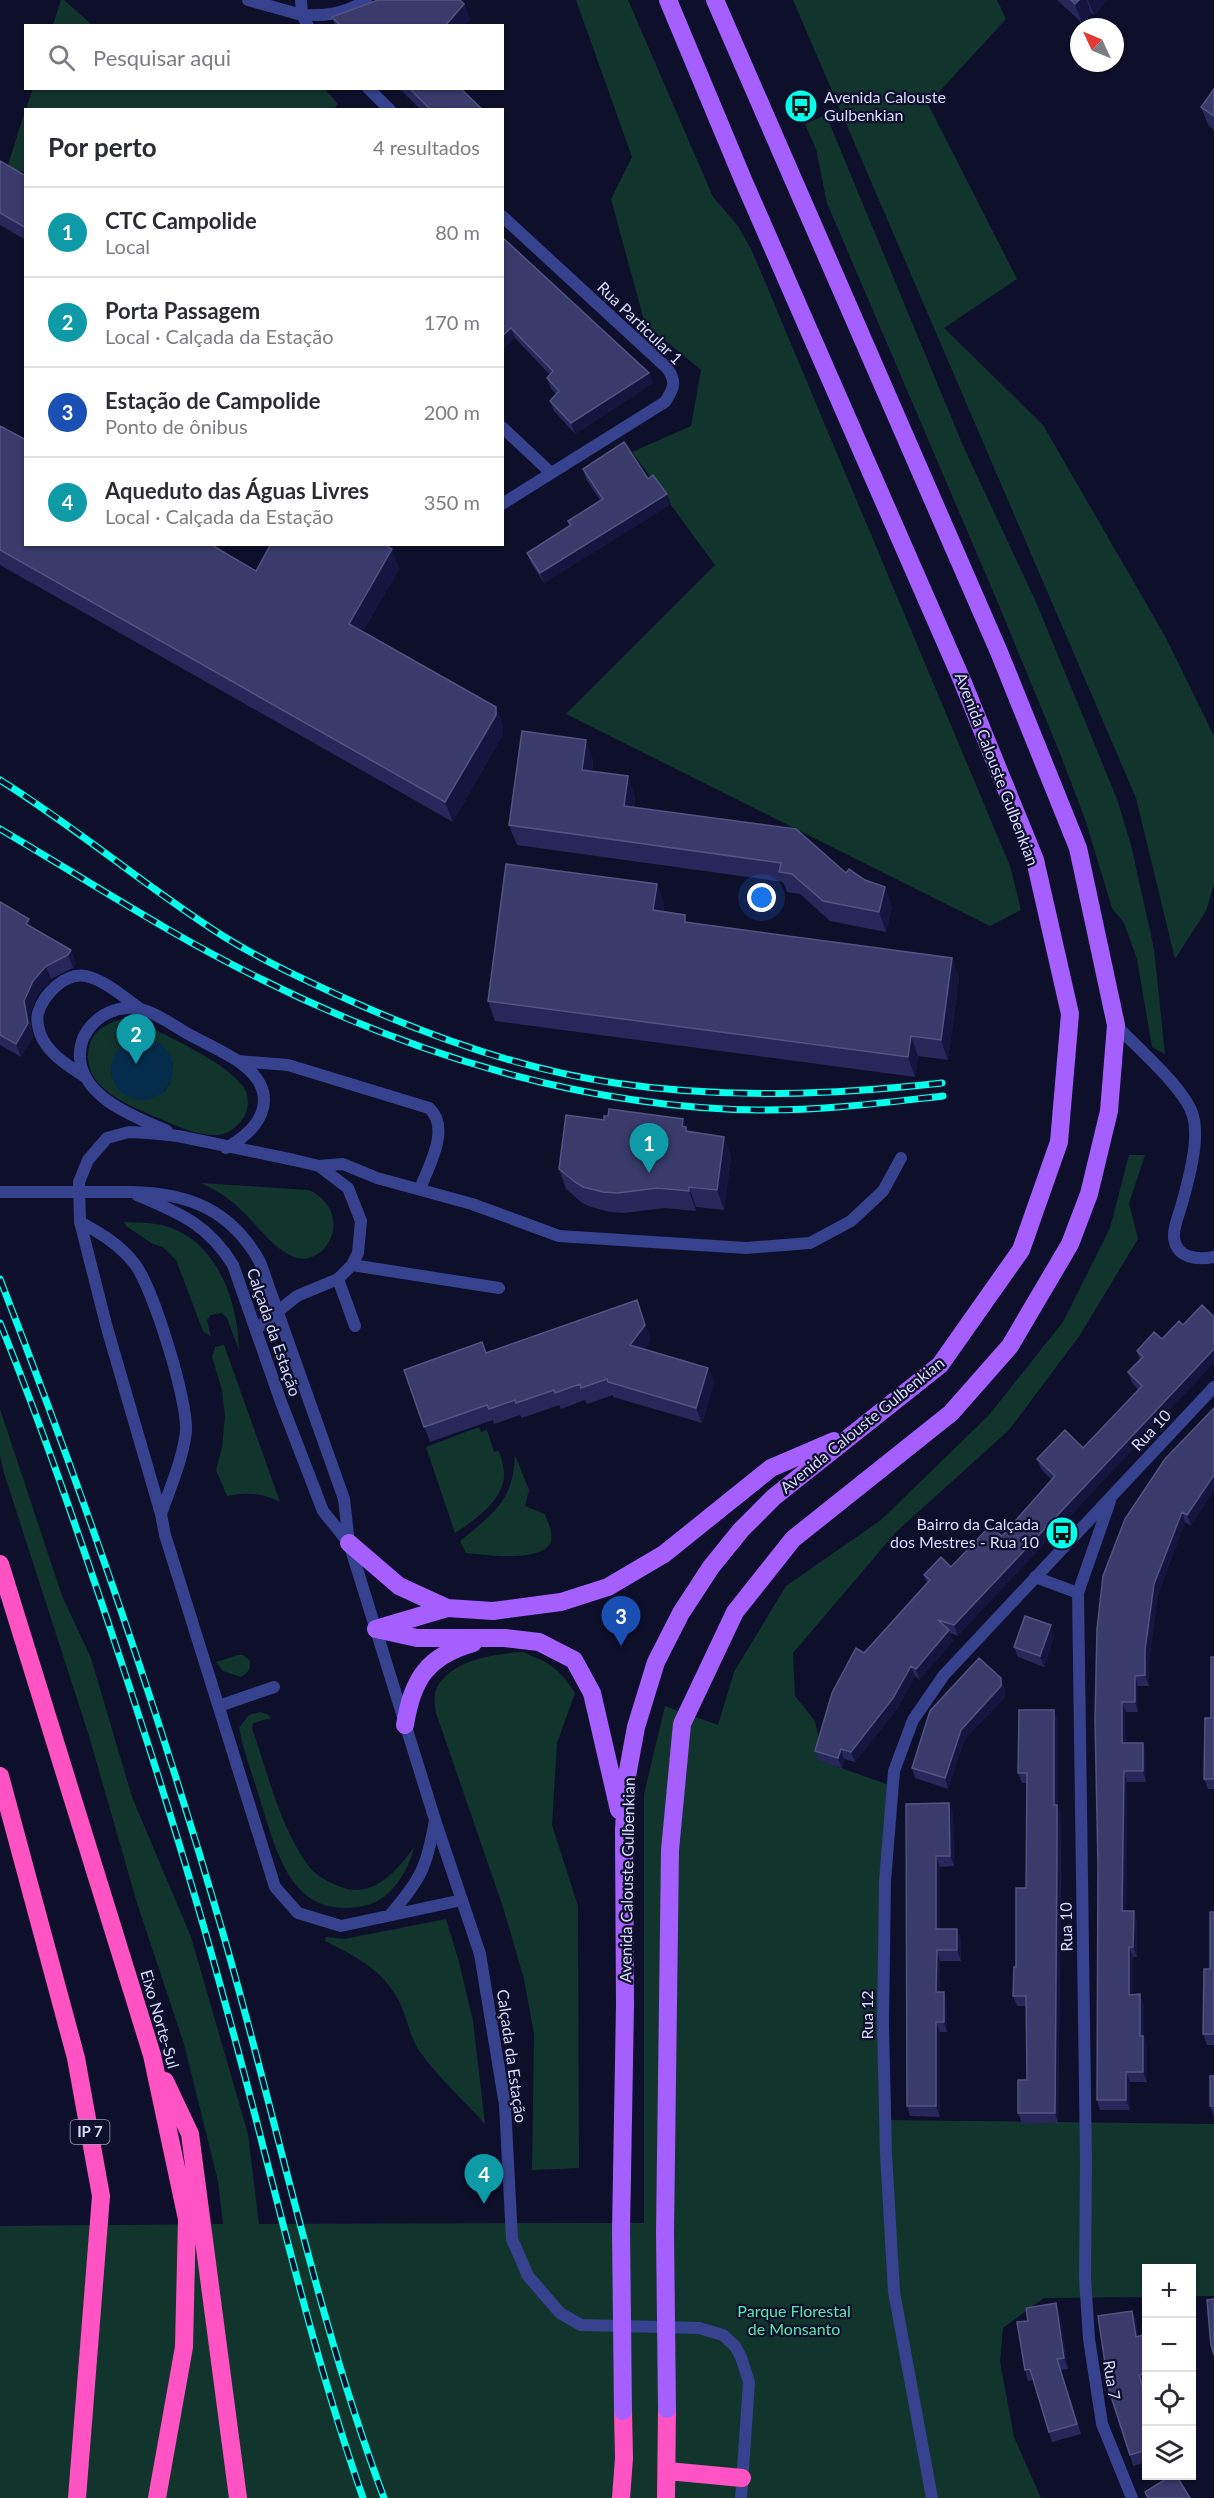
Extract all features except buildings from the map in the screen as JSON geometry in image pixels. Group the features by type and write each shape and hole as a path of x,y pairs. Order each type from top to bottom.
{"highway":[{"name":"Eixo Norte-Sul","path":"0,1564 152,2055 186,2219 184,2347 157,2498"},
{"name":"IP 7","path":"0,1776 76,2058 101,2196 77,2498"},
{"path":"152,2055 190,2134 238,2498"},
{"path":"666,2498 667,2409"},
{"path":"621,2498 624,2458 623,2411"},
{"path":"668,2471 742,2478"}],"main road":[{"name":"Avenida Calouste Gulbenkian","path":"623,2411 621,2231 625,2005 624,1830 627,1776 636,1727 656,1662 681,1613 711,1567 741,1530 774,1497 940,1365 1021,1250 1059,1142 1070,1014 1030,849 962,678 744,182 668,0"},
{"path":"667,2409 665,2232 670,1850 682,1724 735,1612 794,1539 951,1413 1010,1346 1070,1244 1089,1194 1109,1111 1116,1025 1078,848 999,652 716,0"},
{"path":"376,1629 447,1608 493,1611 550,1603 608,1587 664,1554 771,1468 858,1430"},
{"path":"349,1543 399,1586 447,1608"},
{"path":"376,1629 417,1638 491,1638 539,1642 574,1660 592,1693 624,1830"},
{"path":"405,1725 415,1683 429,1667 456,1648 491,1638"}],"street":[{"path":"248,0 305,20 354,8 366,0"},
{"path":"302,0 305,20"},
{"path":"370,90 388,108"},
{"name":"Rua Particular 1","path":"504,218 667,368 675,378 674,389 665,402 504,503"},
{"path":"504,429 551,473"},
{"path":"86,1077 61,1060 42,1039 38,1023 38,1013 48,994 59,984 72,977 84,976 100,981 142,1010 238,1061 254,1076 264,1093 263,1111 254,1128 226,1148"},
{"path":"142,1010 129,1008 112,1011 87,1029 81,1041 81,1066 86,1077 98,1092 113,1104 178,1136"},
{"path":"1116,1025 1189,1103 1196,1126 1195,1137 1187,1183 1174,1228 1174,1240 1180,1251 1189,1257 1201,1259 1214,1257"},
{"path":"238,1061 288,1065 429,1108 439,1121 439,1135 420,1189"},
{"path":"462,1900 341,1926 298,1913 275,1887 165,1535 161,1514 106,1328 80,1222 79,1182 88,1160 107,1138 129,1132 178,1136 319,1166 343,1164 377,1178 472,1204 559,1236 746,1248 810,1243 851,1221 883,1191 901,1158"},
{"path":"256,1329 297,1296 338,1279 352,1265 358,1253 361,1221 348,1188 319,1166"},
{"path":"0,1192 131,1192"},
{"name":"Calçada da Estação","path":"131,1192 175,1195 213,1211 248,1240 260,1262 344,1498 349,1543 435,1820 480,1954 505,2105 512,2239 528,2276 560,2313 581,2325 699,2328 723,2335 735,2346 746,2368 748,2382 741,2498"},
{"name":"Calçada da Estação","path":"131,1192 195,1221 221,1245 233,1264 281,1402 323,1511 349,1543"},
{"path":"80,1222 109,1238 136,1265 153,1298 180,1388 186,1419 184,1446 161,1514"},
{"path":"352,1265 499,1287"},
{"path":"338,1279 355,1326"},
{"name":"Rua 10","path":"1035,1577 1214,1387"},
{"name":"Rua 10","path":"1084,2260 1086,2162 1078,1593 1112,1496"},
{"path":"1035,1577 1078,1593"},
{"name":"Rua 12","path":"932,2498 894,2292 886,2154 883,2025 885,1893 894,1771 913,1720 927,1696 1035,1577"},
{"path":"219,1706 274,1687"},
{"path":"390,1915 417,1884 430,1853 435,1820"},
{"name":"Rua 7","path":"1084,2260 1089,2339 1102,2424 1132,2498"}],"green space":[{"path":"61,0 64,0 91,24 53,24"},
{"path":"576,0 628,0 713,197 738,226 752,251 1010,866 1021,910 990,926 566,714 715,565 632,452 691,426 701,370 645,324 611,199 632,157"},
{"path":"793,0 997,0 1006,19 928,104 1017,279 944,328 1043,425 1165,636 1214,736 1214,884 1206,911 1175,959 1136,798"},
{"path":"32,90 326,90 338,104 335,108 26,108"},
{"path":"24,114 24,172 7,168"},
{"path":"826,115 964,448 1036,602 1117,799 1131,845 1154,949 1165,1054 1152,1047 1137,959 1124,923 1112,908 1085,819 1059,751 827,203 816,149 805,124"},
{"path":"126,1018 138,1021 194,1050 233,1076 242,1085 248,1101 244,1117 239,1124 232,1130 216,1135 193,1132 129,1105 102,1087 93,1076 88,1063 91,1041 98,1031 108,1024","holes":["120,1047 173,1063 170,1083 164,1092 112,1077 113,1061"]},
{"name":"Parque Florestal de Monsanto","path":"1129,1155 1145,1155 1129,1203 1138,1239 1080,1335 1009,1430 896,1532 793,1653 795,1696 815,1721 824,1762 889,1785 886,2120 1214,2124 1214,2296 1196,2296 1196,2264 1142,2264 1142,2297 1044,2298 1003,2328 1000,2362 1014,2437 1041,2498 0,2498 0,2226 223,2224 218,2181 184,2044 137,1903 89,1736 4,1473 0,1456 0,1409 62,1596 91,1658 132,1797 191,1937 248,2134 259,2224 644,2223 644,1794 665,1706 718,1725 734,1672 786,1586 881,1520 989,1415 1063,1322 1110,1228"},
{"path":"201,1183 309,1190 323,1200 331,1212 334,1225 331,1237 316,1255 306,1259 294,1257 272,1242 230,1200"},
{"path":"124,1222 149,1223 174,1229 190,1238 203,1250 215,1264 230,1297 235,1315 239,1350 227,1318 222,1313 211,1315 207,1320 211,1337 203,1331 176,1260 163,1247 153,1244 126,1226"},
{"path":"224,1345 280,1502 254,1494 227,1496 216,1470 222,1447 225,1416 222,1390 212,1357 215,1347"},
{"path":"479,1427 481,1432 487,1430 494,1452 499,1451 504,1479 500,1491 490,1506 455,1533 426,1447"},
{"path":"515,1455 529,1490 525,1506 545,1514 551,1531 551,1541 547,1548 526,1555 499,1556 466,1553 460,1541 500,1505 510,1484"},
{"path":"522,1652 553,1667 575,1693 557,1743 552,1825 578,1906 579,2168 532,2170 534,2034 524,1979 503,1907 435,1706 435,1693 440,1682 459,1666 484,1657"},
{"path":"243,1655 250,1661 246,1674 241,1677 223,1671 216,1662"},
{"path":"260,1712 271,1718 253,1723 252,1728 269,1782 291,1836 313,1871 341,1887 353,1890 364,1889 374,1886 392,1873 414,1847 404,1873 384,1897 368,1905 343,1908 322,1904 306,1895 293,1881 274,1844 239,1728 249,1715"},
{"path":"446,1919 473,2021 485,2124 420,2052 399,2001 385,1981 357,1958 325,1941 326,1937 344,1939"}],"water":[{"path":"136,1038 148,1038 164,1047 171,1057 173,1069 171,1081 164,1091 148,1100 136,1100 125,1095 116,1086 111,1075 111,1063 116,1052 125,1043"}],"railway":[{"path":"0,780 29,798 166,898 238,945 351,1001 414,1028 480,1051 581,1077 656,1088 697,1091 778,1094 942,1083"},
{"path":"0,829 163,926 263,980 381,1032 441,1054 503,1072 565,1088 693,1107 757,1110 804,1109 943,1096"},
{"path":"0,1279 90,1521 172,1765 242,2001 337,2358 384,2498"},
{"path":"0,1323 73,1519 173,1822 227,2010 324,2377 363,2498"}],"place":[{"name":"Avenida Calouste Gulbenkian","path":"801,106"},
{"name":"Porta Passagem","path":"136,1064"},
{"name":"CTC Campolide","path":"649,1173"},
{"name":"Bairro da Calçada dos Mestres - Rua 10","path":"1062,1533"},
{"name":"Estação de Campolide","path":"621,1646"},
{"name":"Aqueduto das Águas Livres","path":"484,2204"}]}
